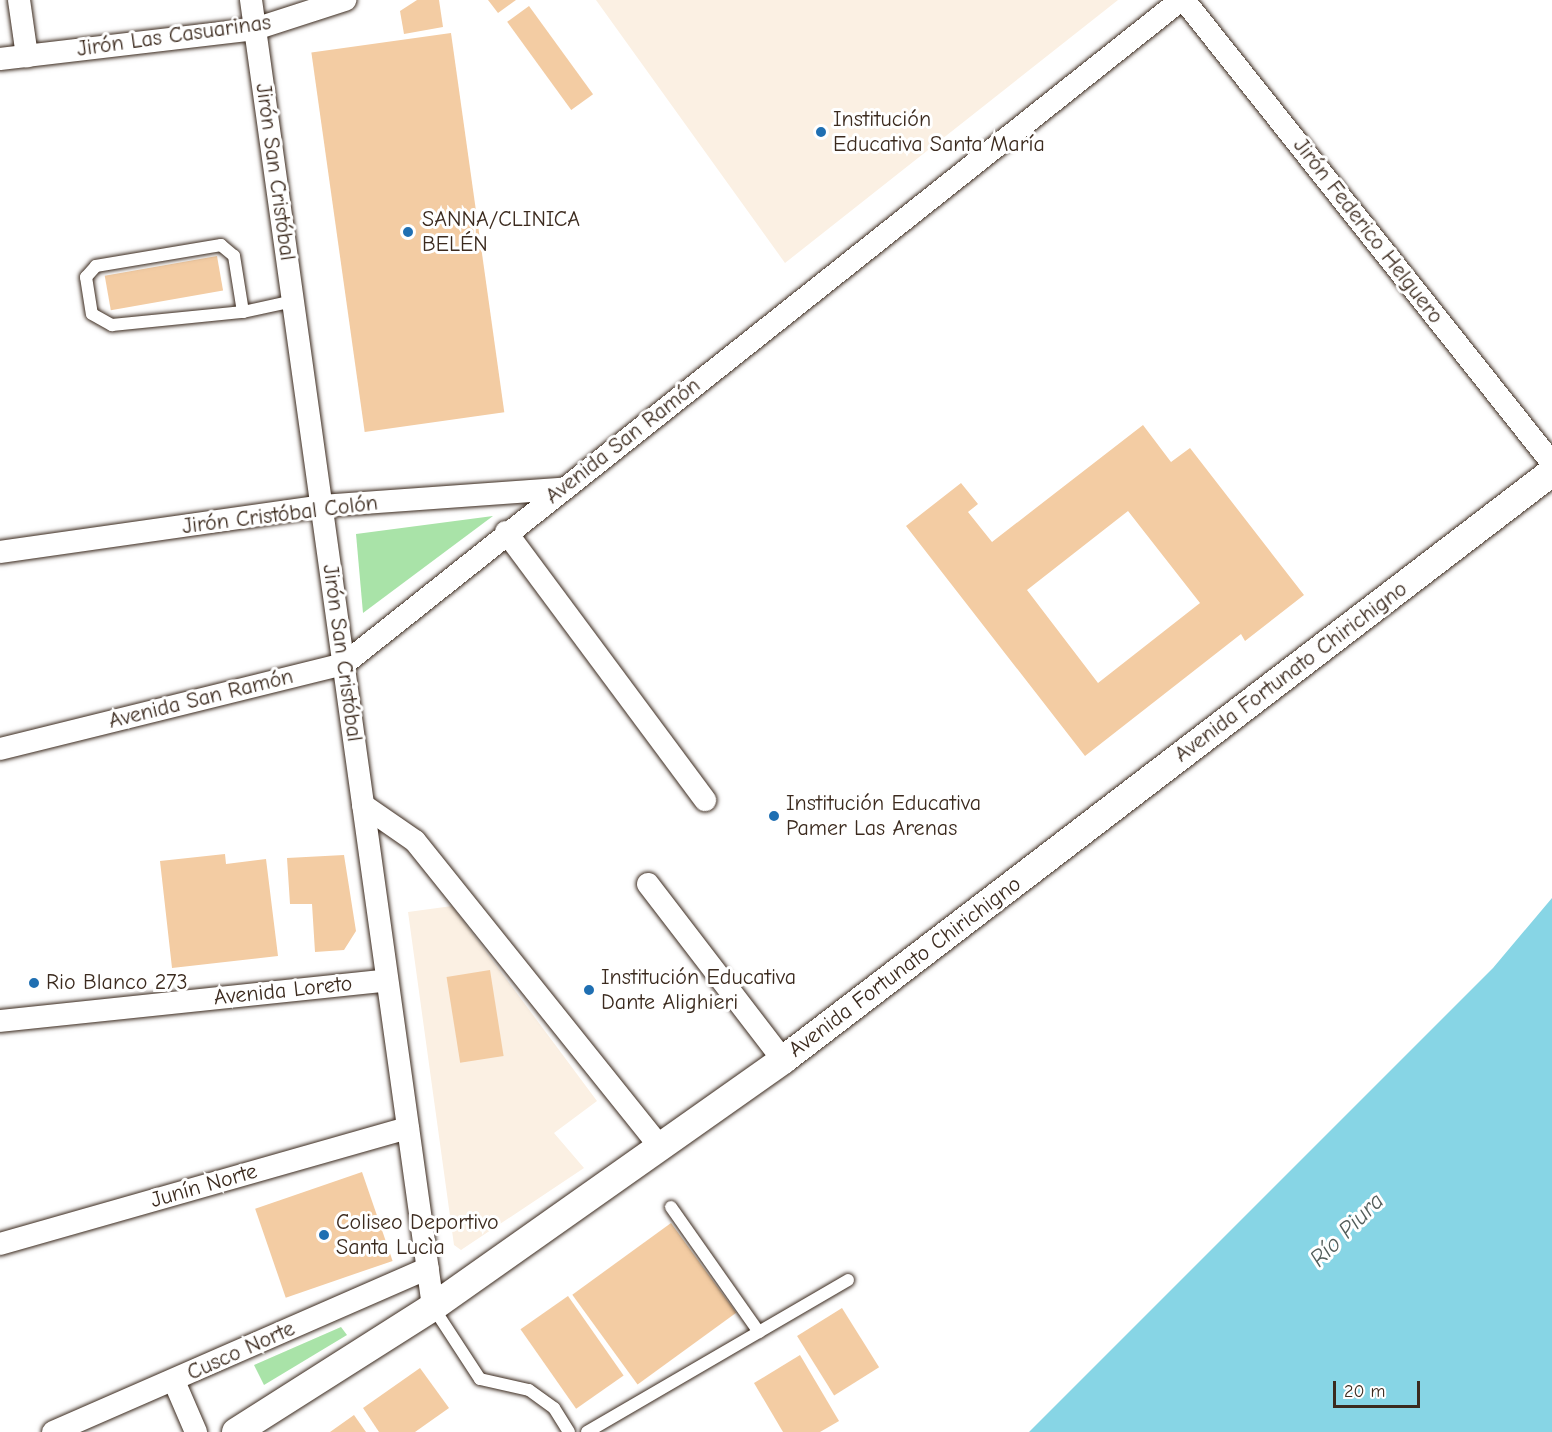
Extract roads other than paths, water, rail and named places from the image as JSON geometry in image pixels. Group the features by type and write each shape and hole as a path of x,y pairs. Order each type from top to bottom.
{"street":[{"path":"19,0 27,56"},
{"name":"Jirón San Cristóbal","path":"251,0 433,1307"},
{"name":"Jirón Las Casuarinas","path":"0,59 255,29 345,0"},
{"name":"Jirón Federico Helguero","path":"1183,0 1552,463"},
{"name":"Avenida San Ramón","path":"0,749 344,664 506,532 1183,0"},
{"name":"Avenida Fortunato Chirichigno","path":"236,1432 433,1307 783,1060 1552,472"},
{"name":"Jirón Cristóbal Colón","path":"0,552 322,506 561,489"},
{"path":"506,532 705,800"},
{"path":"363,805 415,841 660,1147"},
{"path":"648,884 783,1060"},
{"name":"Avenida Loreto","path":"0,1021 387,980"},
{"name":"Junín Norte","path":"0,1244 408,1128"},
{"name":"Cusco Norte","path":"53,1432 428,1268"},
{"path":"174,1381 196,1432"}],"lane":[{"path":"243,312 234,256 221,245 96,266 86,277 92,314 112,325 243,312 293,301"},
{"path":"671,1207 759,1332"},
{"path":"587,1432 848,1280"},
{"path":"433,1307 480,1379 529,1390 554,1408 569,1432"}],"water":[{"name":"Río Piura","path":"1552,898 1552,1432 1029,1432 1493,968"}],"place":[{"name":"Institución Educativa Santa María","path":"821,132"},
{"name":"SANNA/CLINICA BELÉN","path":"408,232"},
{"name":"Institución Educativa Pamer Las Arenas","path":"774,816"},
{"name":"Rio Blanco 273","path":"34,983"},
{"name":"Institución Educativa Dante Alighieri","path":"589,990"},
{"name":"Coliseo Deportivo Santa Lucìa","path":"324,1235"}]}
